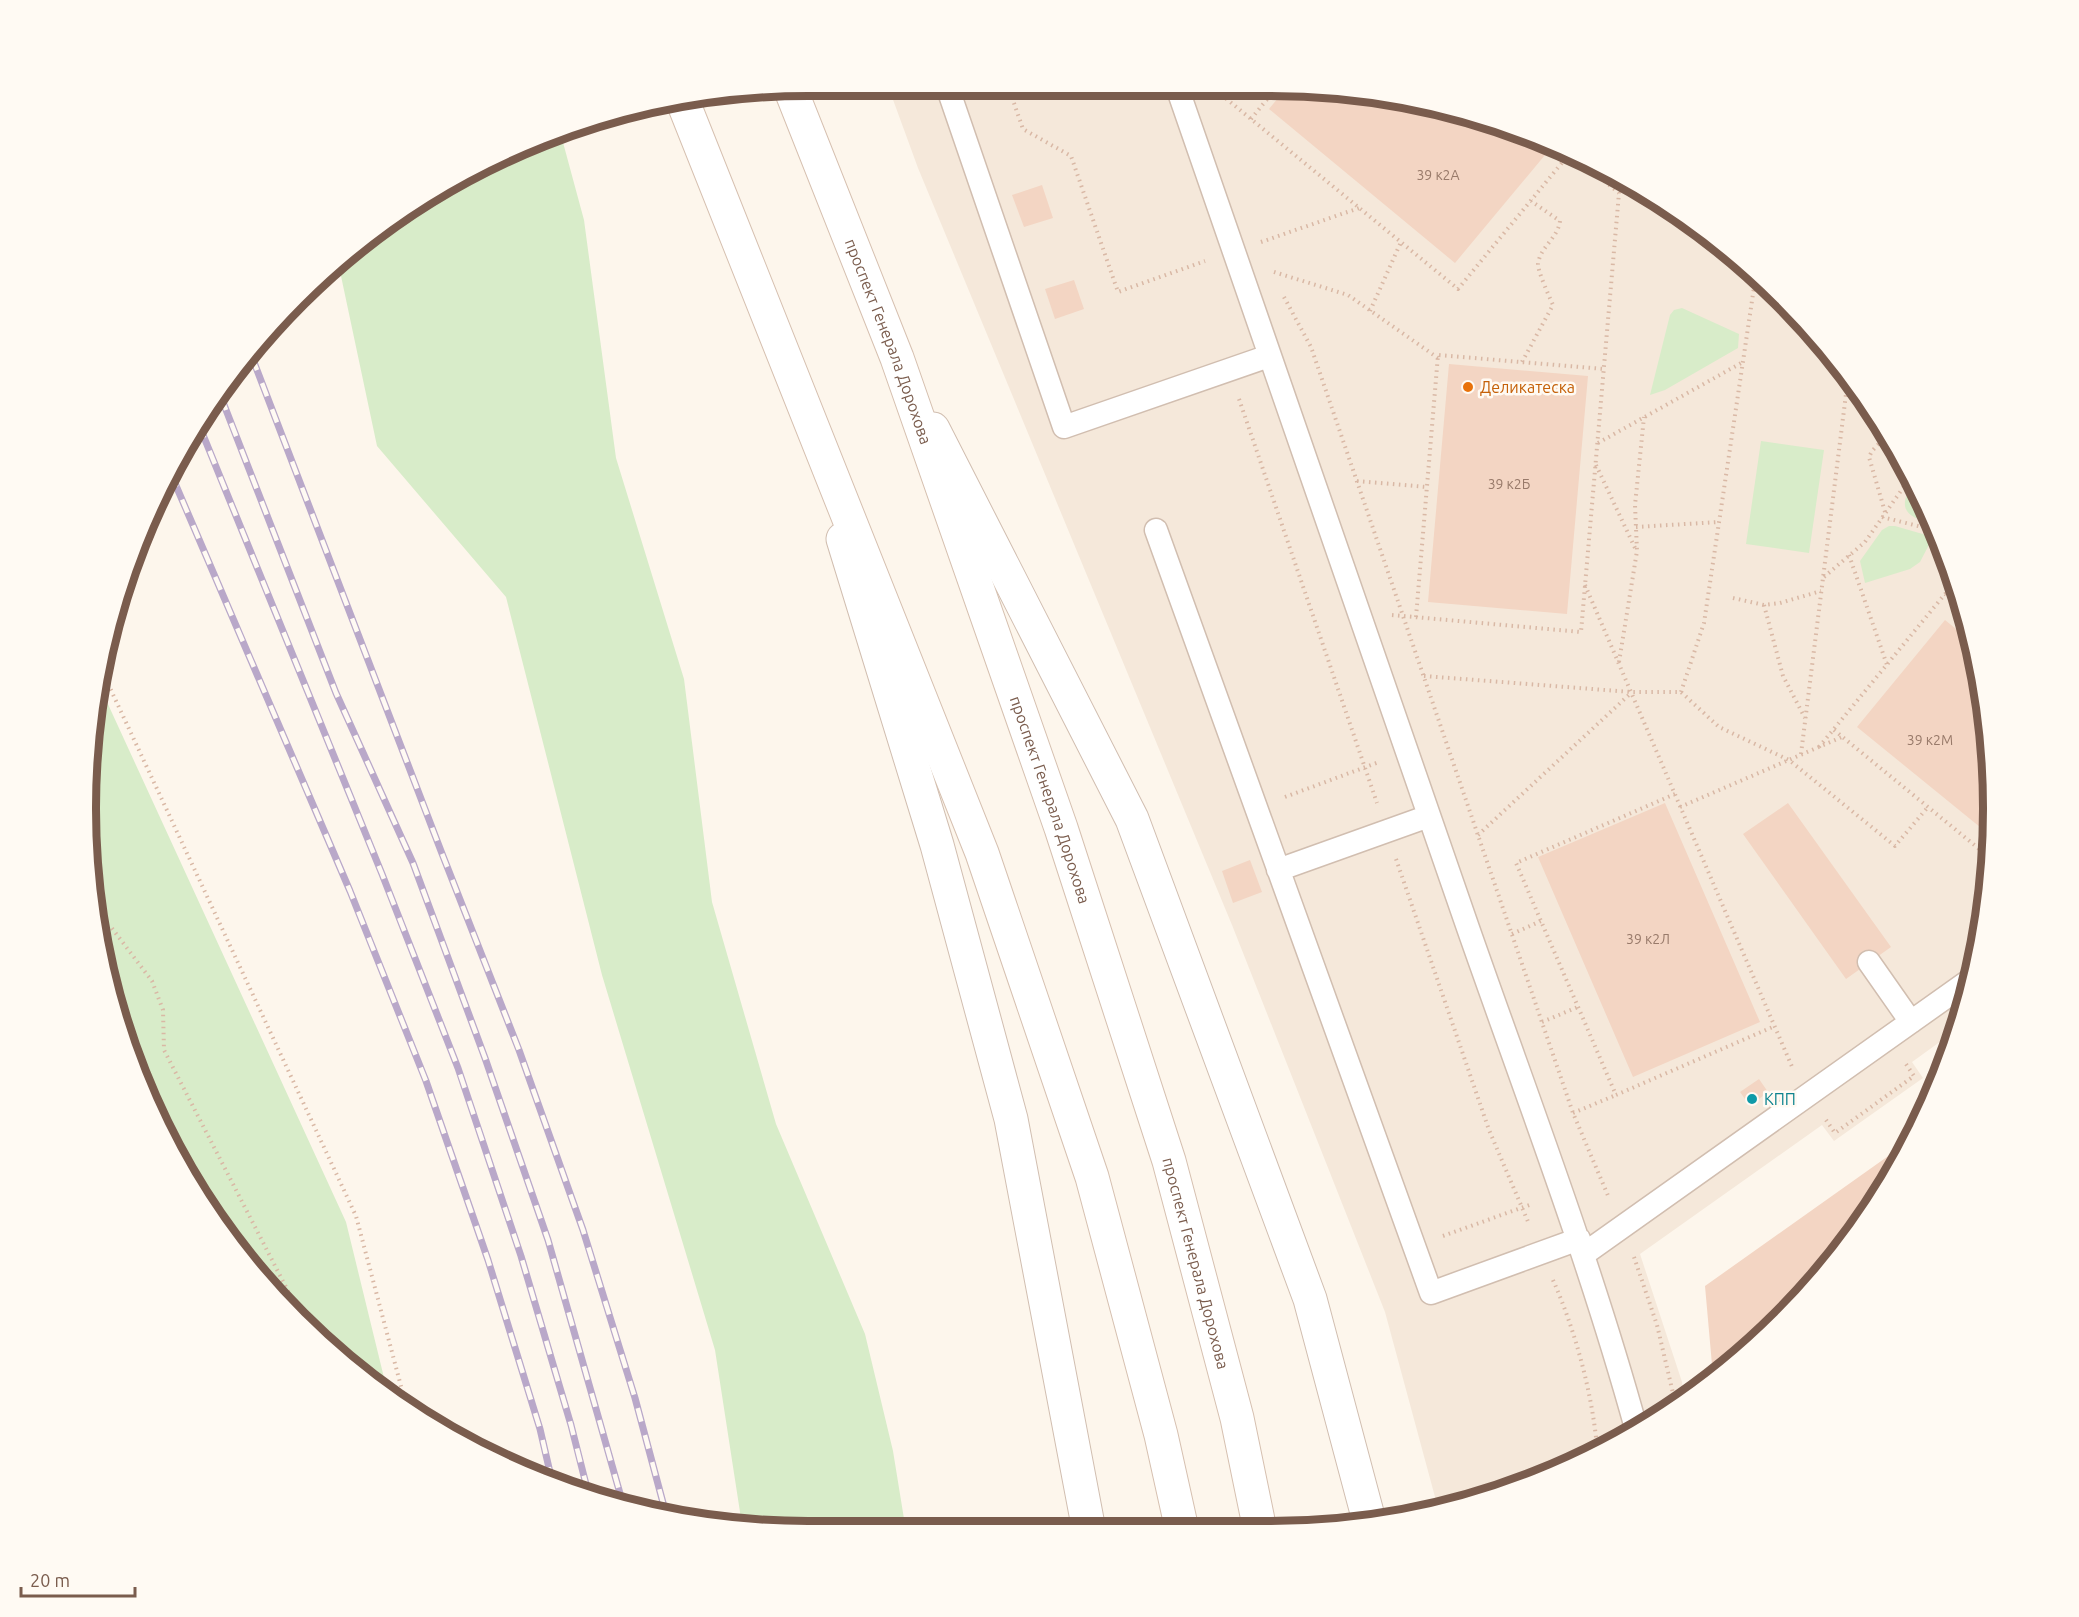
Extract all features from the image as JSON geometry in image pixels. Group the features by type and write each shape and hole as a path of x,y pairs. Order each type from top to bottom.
{"main road":[{"name":"проспект Генерала Дорохова","path":"793,97 897,358 1061,828 1169,1161 1237,1418 1258,1521"},
{"path":"685,107 982,853 1098,1199 1161,1435 1180,1521"},
{"path":"897,358 1132,819 1310,1299 1367,1514"},
{"path":"800,396 937,845 1011,1119 1087,1521"}],"lane":[{"path":"950,96 1064,427 1269,356"},
{"path":"1180,96 1429,816 1582,1246 1634,1421"},
{"path":"1156,530 1431,1293 1542,1252 1582,1246 1622,1228 1960,987"},
{"path":"1278,870 1429,816"},
{"path":"1869,962 1911,1022"}],"path":[{"path":"1011,96 1023,129 1071,156 1118,292 1359,208"},
{"path":"1222,96 1458,289 1565,160"},
{"path":"1251,119 1270,96"},
{"path":"1358,612 1581,632 1619,193 1597,175"},
{"path":"1522,362 1553,305 1538,265 1542,253 1559,230 1560,221 1531,201"},
{"path":"1257,231 1264,252"},
{"path":"1370,310 1401,242"},
{"path":"1275,280 1270,271 1348,295 1438,358"},
{"path":"1680,692 1704,623 1754,286"},
{"path":"1281,290 1311,347 1573,1113 1638,1267 1657,1325 1674,1396"},
{"path":"1416,617 1438,355 1604,369"},
{"path":"1597,443 1743,362"},
{"path":"1230,370 1489,1130 1560,1297 1584,1375 1596,1442"},
{"path":"1801,754 1847,390"},
{"path":"1619,663 1637,551 1635,505 1644,417"},
{"path":"1881,441 1869,457 1884,515"},
{"path":"1596,464 1637,551"},
{"path":"1357,481 1427,487"},
{"path":"1823,578 1865,542 1905,484"},
{"path":"1884,515 1925,527"},
{"path":"1636,527 1719,522"},
{"path":"1849,555 1887,665"},
{"path":"1585,585 1805,1097"},
{"path":"1733,598 1764,605 1780,603 1821,591"},
{"path":"1819,747 1945,594 1951,599"},
{"path":"1764,605 1783,676 1806,719"},
{"path":"1424,676 1631,692 1680,692 1719,727 1789,760 1895,846 1928,807"},
{"path":"108,683 356,1216 403,1394"},
{"path":"1478,835 1631,692"},
{"path":"1834,730 1981,851"},
{"path":"1680,807 1843,737"},
{"path":"1256,807 1445,739"},
{"path":"1616,1095 1516,863 1675,794"},
{"path":"1512,934 1541,921"},
{"path":"106,926 111,927 152,981 163,1010 164,1050 291,1297"},
{"path":"1542,1022 1578,1006"},
{"path":"1573,1113 1775,1026"},
{"path":"1414,1246 1601,1179"}],"shaded area":[{"path":"892,96 1317,98 1363,102 1455,120 1543,150 1586,169 1627,191 1704,243 1774,305 1806,339 1836,375 1888,452 1910,493 1945,579 1959,624 1977,716 1983,808 1981,855 1977,901 1959,993 1945,1038 1912,1062 1923,1078 1834,1141 1822,1125 1640,1254 1683,1389 1627,1426 1543,1467 1500,1483 1436,1501 1385,1312 1232,925 918,168"}],"green space":[{"path":"562,140 584,220 616,458 684,679 712,902 776,1124 865,1334 893,1451 904,1521 808,1521 741,1517 715,1350 602,975 506,597 377,446 339,273 375,243 452,191 493,169"},
{"path":"1682,308 1739,334 1738,348 1665,390 1650,395 1670,315 1674,310"},
{"path":"1761,441 1824,450 1809,553 1746,544"},
{"path":"1909,491 1922,520 1907,511 1905,500"},
{"path":"1895,526 1929,536 1931,541 1920,562 1910,569 1865,583 1860,561 1882,530"},
{"path":"105,698 346,1222 385,1381 339,1344 305,1312 243,1242 191,1165 150,1081 120,993 102,901 96,808"}],"building":[{"path":"1279,96 1363,102 1455,120 1535,147 1545,155 1455,263 1269,109"},
{"path":"1042,185 1053,218 1024,227 1012,195"},
{"path":"1074,280 1084,309 1055,319 1045,289"},
{"path":"1449,364 1588,376 1567,614 1428,602"},
{"path":"1945,620 1961,633 1969,669 1977,716 1981,762 1982,829 1857,727"},
{"path":"1665,803 1760,1022 1633,1077 1538,857"},
{"path":"1788,803 1891,947 1846,979 1743,834"},
{"path":"1250,860 1262,892 1233,903 1222,871"},
{"name":"КПП","path":"1759,1079 1768,1092 1750,1106 1740,1092"},
{"path":"1896,1151 1863,1204 1806,1278 1774,1312 1712,1367 1705,1286"}],"railway":[{"path":"254,362 519,1050 583,1230 635,1398 664,1506"},
{"path":"223,403 336,693 413,863 485,1058 548,1240 621,1496"},
{"path":"203,434 382,874 458,1068 521,1256 571,1425 586,1485"},
{"path":"175,482 350,891 426,1081 488,1260 540,1429 550,1472"}],"place":[{"name":"Деликатеска","path":"1468,387"},
{"name":"КПП","path":"1752,1099"}]}
